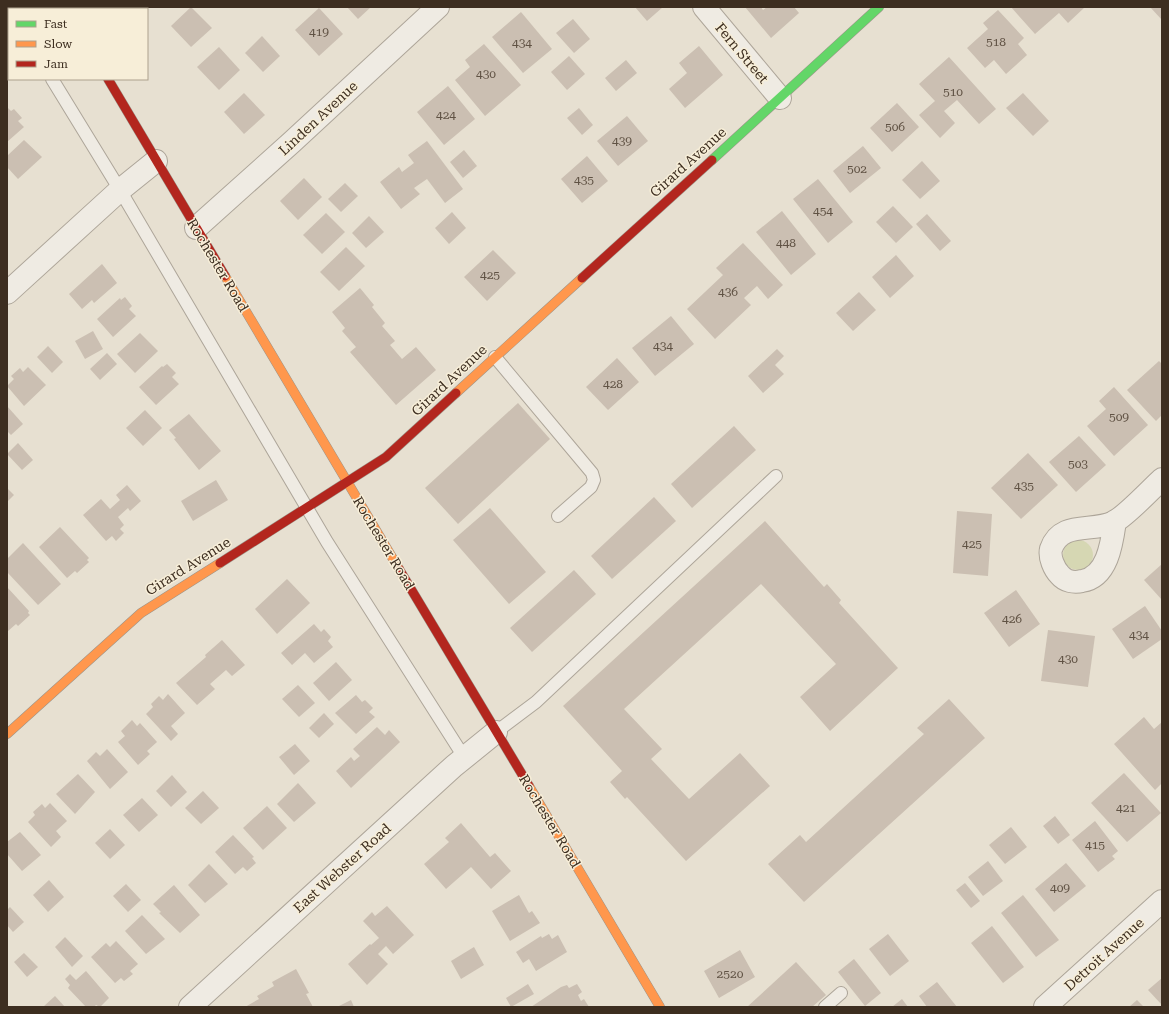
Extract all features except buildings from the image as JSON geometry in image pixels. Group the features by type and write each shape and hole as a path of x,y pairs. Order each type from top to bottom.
{"street":[{"name":"Linden Avenue","path":"196,228 292,142 438,7"},
{"name":"Fern Street","path":"704,7 780,98"},
{"name":"Girard Avenue","path":"7,734 141,613 186,582 386,457 879,7"},
{"name":"Rochester Road","path":"109,80 660,1007"},
{"path":"7,293 120,190 156,161"},
{"path":"1115,521 1162,479"},
{"name":"East Webster Road","path":"190,1007 464,757 496,732"},
{"name":"Detroit Avenue","path":"1045,1007 1162,901"}],"lane":[{"path":"53,80 120,190 306,508 439,722 464,757"},
{"path":"495,357 592,473 594,480 591,487 558,516"},
{"path":"496,732 536,702 776,476"},
{"path":"826,1007 841,993"}],"green space":[{"path":"1078,540 1089,544 1093,555 1089,566 1078,570 1067,566 1063,555 1067,544"}],"traffic: fast":[{"path":"712,160 879,7"}],"traffic: slow":[{"path":"225,276 399,569"},
{"path":"456,393 582,278"},
{"path":"7,734 141,613 220,563"},
{"path":"529,786 660,1007"}],"traffic: jam":[{"path":"109,80 225,276"},
{"path":"582,278 712,160"},
{"path":"220,563 386,457 456,393"},
{"path":"399,569 529,786"}]}
